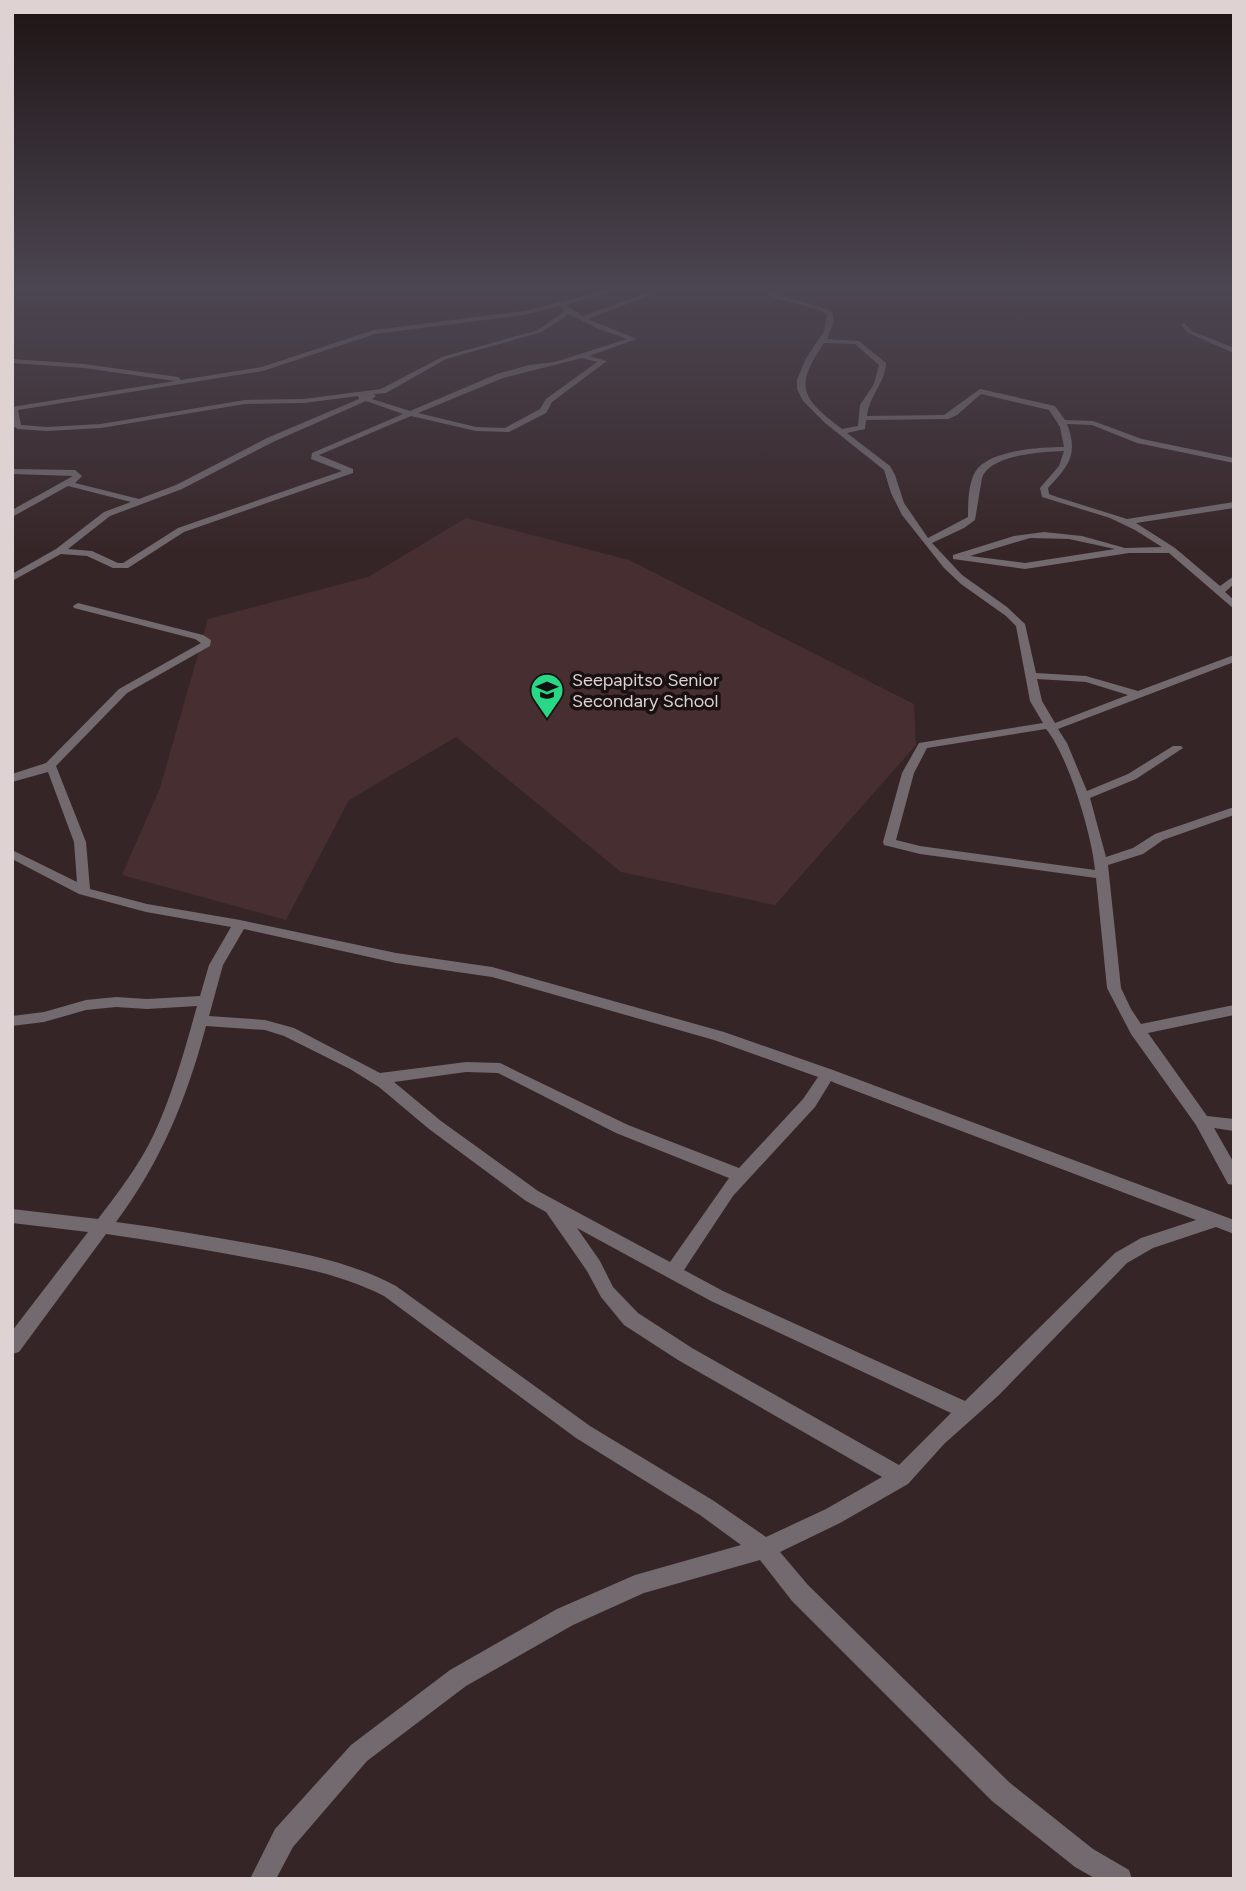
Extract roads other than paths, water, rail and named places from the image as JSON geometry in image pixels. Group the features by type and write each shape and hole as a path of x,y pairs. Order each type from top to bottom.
{"street":[{"path":"165,377 192,381"},
{"path":"211,377 13,409 18,427 47,429 129,423 241,402 295,402 383,391"},
{"path":"12,578 59,551 107,513 179,487 270,440 367,399 408,377"},
{"path":"59,551 86,552 116,566 125,566 181,530 348,474 349,469 313,456 499,377"},
{"path":"353,395 476,429 506,430 543,411 549,401 581,377"},
{"path":"803,377 800,386 813,407 887,469 894,480 895,495 926,542 972,589 1015,617 1021,625 1035,701 1061,743 1083,796 1102,869 1114,988 1136,1030 1202,1121 1234,1179"},
{"path":"841,432 862,427 864,405 879,377"},
{"path":"864,418 945,417 954,413 980,391 1052,408 1063,422 1067,449 1063,467 1051,477 1042,493 1127,522 1173,550 1234,606"},
{"path":"1063,422 1093,423 1140,441 1234,461"},
{"path":"926,542 961,527 972,518 971,506 977,488 977,476 982,468 1024,451 1067,449"},
{"path":"12,471 78,474 12,514"},
{"path":"67,483 137,501"},
{"path":"1127,522 1234,505"},
{"path":"942,559 1017,538 1051,534 1084,538 1129,550"},
{"path":"956,557 1025,566 1129,550 1173,550"},
{"path":"1220,591 1234,579"},
{"path":"12,778 50,766 123,691 206,644 206,640 199,637 78,606"},
{"path":"1234,658 1050,727 923,745 908,773 889,842 920,850 1102,869 1159,837 1234,811"},
{"path":"1031,676 1060,675 1093,679 1138,695"},
{"path":"1083,796 1107,789 1139,774 1177,748"},
{"path":"50,766 80,842 84,891"},
{"path":"12,854 84,891 146,908 240,924 396,958 492,972 719,1036 828,1074 1225,1224"},
{"path":"12,1346 121,1202 161,1136 177,1099 216,965 240,924"},
{"path":"12,1021 44,1017 86,1005 205,1001"},
{"path":"1136,1030 1234,1010"},
{"path":"200,1021 241,1021 289,1032 377,1079 532,1196 553,1208 673,1272 826,1348 966,1411"},
{"path":"377,1079 466,1067 500,1068 622,1129 742,1176"},
{"path":"673,1272 727,1191 809,1102 828,1074"},
{"path":"1202,1121 1234,1125"},
{"path":"553,1208 594,1266 607,1292 631,1319 685,1354 901,1477"},
{"path":"12,1216 101,1226 294,1259 380,1284 506,1373 583,1432 707,1508 764,1549 800,1592 1001,1792 1084,1858 1120,1879"},
{"path":"262,1879 284,1838 359,1753 458,1678 565,1617 643,1583 764,1549 832,1516 901,1477 1121,1258 1141,1246 1225,1224"}],"place":[{"name":"Seepapitso Senior Secondary School","path":"547,720"}]}
